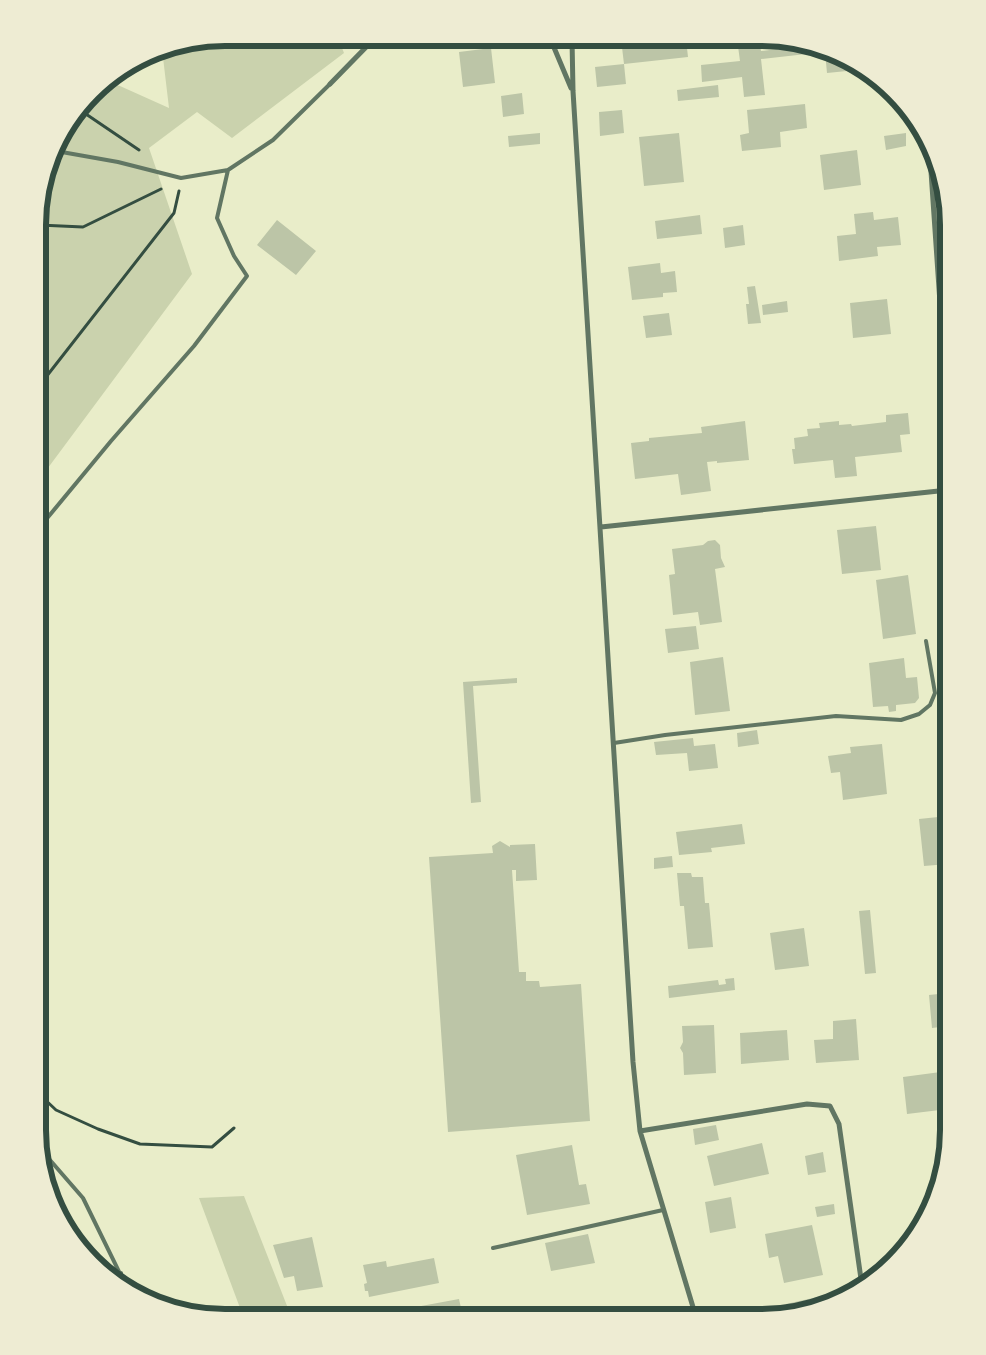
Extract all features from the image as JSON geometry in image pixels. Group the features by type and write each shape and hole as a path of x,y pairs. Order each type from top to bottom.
{"street":[{"path":"554,46 573,91"},
{"path":"572,46 573,91 633,1062 640,1131 694,1309"},
{"path":"330,84 366,47"},
{"path":"931,171 940,303"},
{"path":"601,527 940,491"},
{"path":"640,1131 807,1104 830,1106 839,1124 861,1278"}],"lane":[{"path":"62,152 118,162 181,178 228,170 273,140 330,84"},
{"path":"46,520 111,441 194,346 247,276 234,256 216,218 228,170"},
{"path":"614,743 665,735 836,716 901,720 925,710 930,705 935,693 926,642"},
{"path":"49,1159 83,1198 120,1273"},
{"path":"493,1248 664,1210"}],"path":[{"path":"85,114 142,152"},
{"path":"46,225 83,227 181,178"},
{"path":"46,377 174,213 181,178"},
{"path":"46,1101 56,1110 98,1129 140,1144 212,1147 234,1128"}],"green space":[{"path":"213,47 342,47 344,53 232,138 197,112 149,148 192,274 46,471 46,225 52,179 60,157 76,126 91,107 114,84 169,108 163,58 179,52"},
{"path":"244,1196 288,1309 240,1309 199,1198"}],"building":[{"path":"622,46 687,46 688,57 624,64"},
{"path":"738,46 760,46 761,51 784,48 811,53 761,59 765,95 744,97 742,77 702,82 701,65 740,61"},
{"path":"491,48 495,83 463,87 459,52"},
{"path":"826,59 847,68 847,71 827,73"},
{"path":"624,64 626,84 597,87 595,67"},
{"path":"718,85 719,97 678,101 677,90"},
{"path":"522,93 524,114 503,117 501,96"},
{"path":"805,104 807,128 780,132 781,147 742,151 740,135 749,133 747,110"},
{"path":"622,110 624,133 600,136 599,112"},
{"path":"540,133 540,144 509,147 508,136"},
{"path":"679,133 684,182 644,186 639,137"},
{"path":"906,133 906,146 886,150 884,136"},
{"path":"857,150 861,185 824,190 820,155"},
{"path":"873,212 874,220 898,217 901,245 877,247 878,256 839,261 837,236 856,234 854,214"},
{"path":"700,215 702,234 657,239 655,221"},
{"path":"277,220 316,251 296,275 257,245"},
{"path":"743,225 745,245 725,248 723,228"},
{"path":"660,263 661,273 675,271 677,292 663,293 663,297 632,300 628,267"},
{"path":"755,286 761,323 748,324 746,304 749,304 747,287"},
{"path":"887,299 891,334 853,338 850,303"},
{"path":"787,301 788,312 763,315 762,305"},
{"path":"669,313 672,335 646,338 643,316"},
{"path":"908,413 910,434 900,435 902,452 855,457 857,476 835,478 833,460 794,464 792,449 795,449 794,438 808,436 807,429 820,428 819,423 839,421 839,425 851,424 852,426 886,422 886,415"},
{"path":"745,421 749,460 707,462 711,491 681,495 678,474 635,479 631,443 649,441 649,438 702,433 701,427"},
{"path":"876,526 881,570 842,574 837,530"},
{"path":"715,540 720,545 721,558 725,567 715,569 722,622 700,625 698,612 673,615 669,575 675,574 672,549 703,545 708,541"},
{"path":"908,575 916,634 883,639 876,580"},
{"path":"696,626 699,649 668,653 665,629"},
{"path":"723,657 730,711 695,715 690,662"},
{"path":"904,658 906,678 917,677 919,698 915,703 896,705 896,711 889,712 888,706 873,707 869,663"},
{"path":"517,678 517,683 473,686 481,802 471,803 463,682"},
{"path":"757,730 759,744 738,747 737,733"},
{"path":"693,738 694,746 715,744 718,768 689,771 687,753 656,755 654,742"},
{"path":"882,744 887,794 843,800 840,772 831,773 828,756 851,753 850,747"},
{"path":"940,817 940,865 924,866 919,819"},
{"path":"742,824 745,844 711,848 712,852 679,855 676,832"},
{"path":"500,841 510,847 510,845 535,844 537,880 516,881 516,870 512,870 519,972 526,972 526,981 539,981 540,987 581,984 590,1121 448,1132 429,857 493,853 492,846"},
{"path":"672,856 673,867 654,869 654,858"},
{"path":"677,873 691,873 692,877 703,877 705,903 709,903 713,947 688,949 684,906 680,906"},
{"path":"870,910 876,973 865,974 859,911"},
{"path":"804,928 809,966 775,970 770,933"},
{"path":"734,978 735,990 669,998 668,986 718,980 719,985 726,984 725,979"},
{"path":"940,994 940,1027 932,1028 929,995"},
{"path":"856,1019 859,1060 816,1063 814,1040 833,1039 833,1021"},
{"path":"714,1025 716,1073 684,1075 683,1053 680,1048 683,1042 682,1026"},
{"path":"787,1030 789,1060 741,1064 740,1033"},
{"path":"940,1072 940,1110 907,1114 903,1077"},
{"path":"716,1125 719,1140 695,1145 693,1129"},
{"path":"762,1143 769,1174 714,1186 707,1156"},
{"path":"572,1145 579,1185 586,1184 590,1204 527,1215 516,1155"},
{"path":"823,1152 826,1172 808,1175 805,1156"},
{"path":"731,1197 736,1228 710,1233 705,1202"},
{"path":"834,1204 835,1214 817,1217 815,1207"},
{"path":"812,1225 823,1275 784,1283 778,1256 769,1258 765,1234"},
{"path":"588,1234 595,1263 551,1271 545,1243"},
{"path":"312,1237 323,1287 297,1291 294,1276 284,1278 273,1245"},
{"path":"434,1258 439,1283 369,1297 368,1291 365,1291 364,1284 367,1283 363,1265 386,1261 387,1267"},
{"path":"822,1296 807,1303 786,1307 786,1304"},
{"path":"459,1299 461,1309 405,1309"}]}
